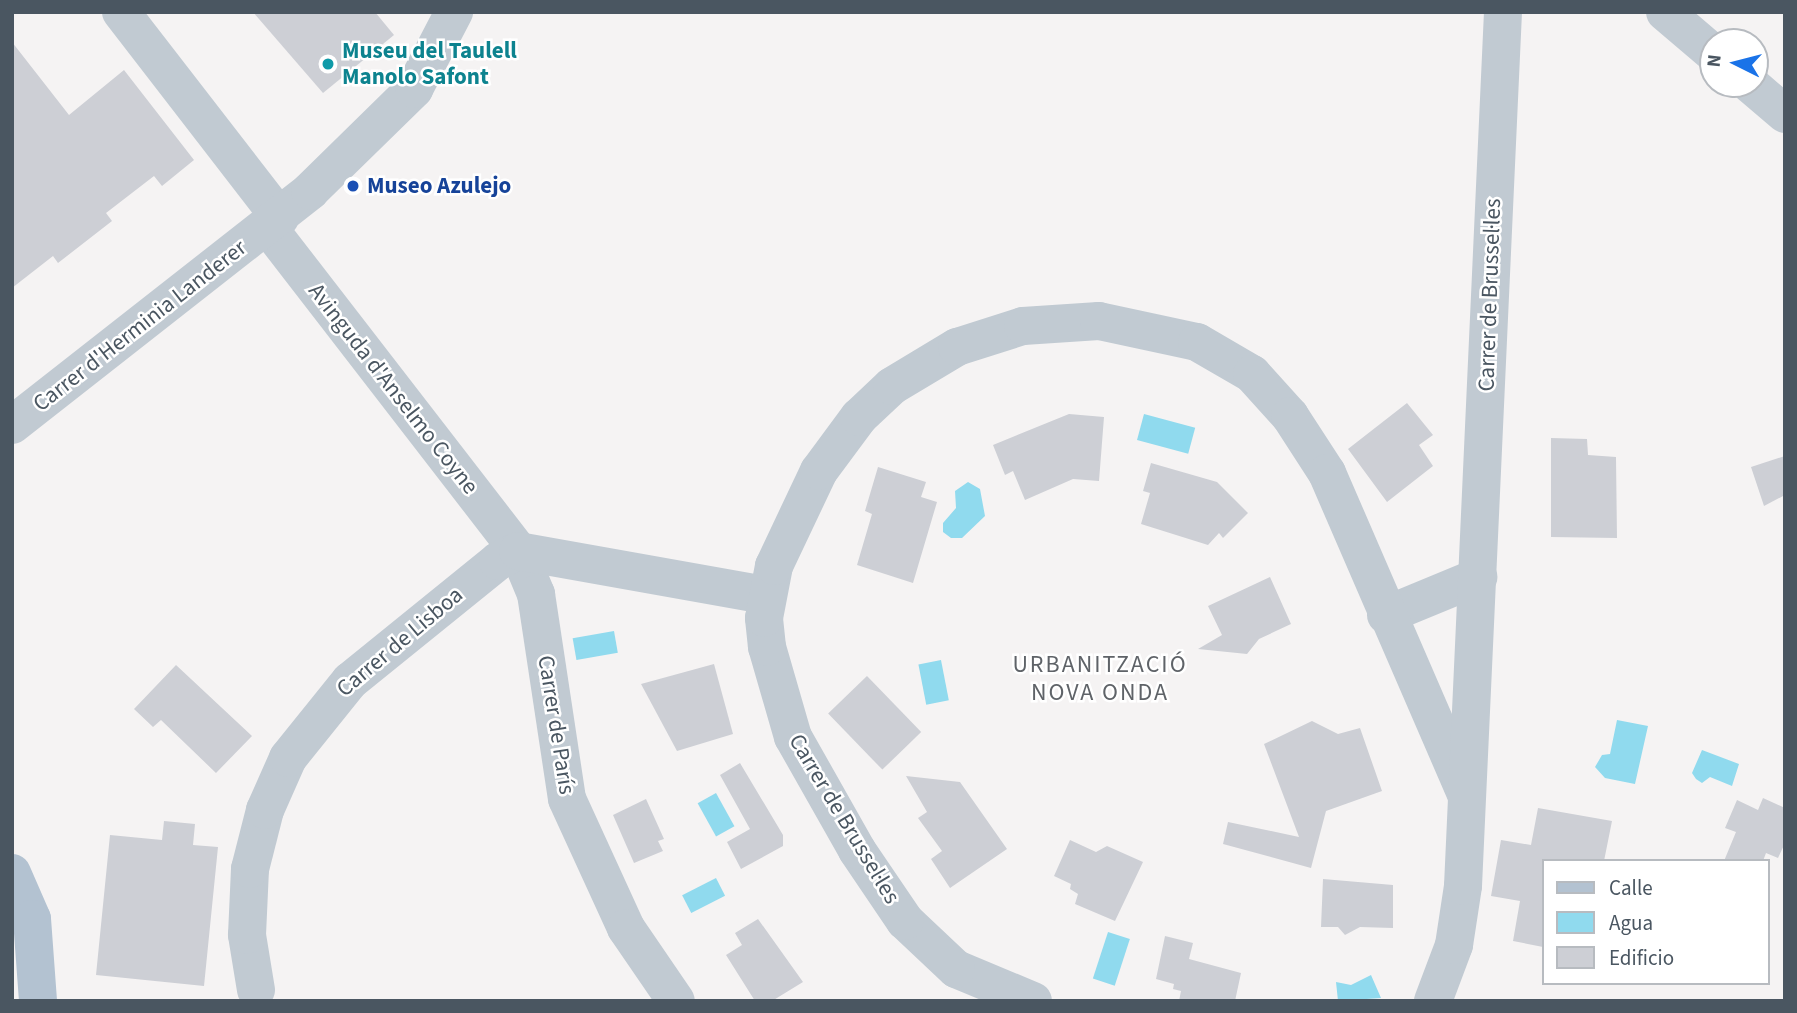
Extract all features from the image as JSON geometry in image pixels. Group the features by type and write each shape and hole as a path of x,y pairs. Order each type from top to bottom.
{"main road":[{"path":"12,873 32,919 38,1001"}],"street":[{"name":"Avinguda d'Anselmo Coyne","path":"121,12 518,551"},
{"name":"Carrer d'Herminia Landerer","path":"12,425 274,223 414,89 454,12"},
{"name":"Carrer de Brussel·les","path":"1433,1001 1446,971 1460,916 1503,12"},
{"path":"1665,12 1699,41"},
{"path":"1766,98 1785,114"},
{"name":"Carrer de Brussel·les","path":"1033,1001 981,982 932,948 905,921 856,850 808,766 780,702 767,647 766,595 785,537 819,471 859,417 892,386 946,353 1000,331 1099,321 1197,342 1252,374 1290,416 1327,473 1386,615 1466,794"},
{"path":"518,551 766,595"},
{"name":"Carrer de Lisboa","path":"256,990 247,935 250,869 265,810 288,758 350,681 498,561 518,551"},
{"name":"Carrer de París","path":"518,551 536,594 567,799 626,928 676,1001"},
{"path":"1386,615 1478,578"}],"water":[{"path":"1144,414 1195,428 1188,454 1137,440"},
{"path":"968,482 980,489 985,516 962,538 951,538 943,532 943,523 956,508 955,491"},
{"path":"614,631 618,653 576,660 573,638"},
{"path":"941,660 949,700 926,705 918,664"},
{"path":"1617,720 1648,726 1635,784 1605,778 1595,767 1602,755 1610,754"},
{"path":"1702,750 1739,764 1732,786 1710,777 1702,783 1696,779 1692,773"},
{"path":"716,793 734,826 716,836 698,803"},
{"path":"716,878 725,896 691,913 682,895"},
{"path":"1108,932 1130,939 1115,986 1093,979"},
{"path":"1371,975 1381,998 1338,1001 1336,982 1351,985"}],"building":[{"name":"Museu del Taulell Manolo Safont","path":"253,12 375,12 394,35 323,93"},
{"path":"12,42 69,115 124,70 194,160 162,186 154,176 106,213 112,221 58,263 53,256 12,288"},
{"path":"1407,403 1433,435 1419,445 1433,466 1387,502 1348,449"},
{"path":"1069,414 1104,417 1099,481 1073,479 1025,500 1013,471 1005,475 993,445"},
{"path":"1551,438 1587,439 1588,455 1616,457 1617,538 1551,537"},
{"path":"1785,456 1785,495 1764,506 1751,467"},
{"path":"1151,463 1217,482 1248,513 1223,538 1219,533 1208,545 1141,524 1150,493 1143,491"},
{"path":"878,467 926,482 921,497 937,502 913,583 857,565 872,514 865,511"},
{"path":"1270,577 1291,624 1259,639 1247,654 1198,649 1222,635 1208,606"},
{"path":"714,664 733,734 677,751 641,684"},
{"path":"176,665 252,736 216,773 161,720 153,727 134,709"},
{"path":"867,676 921,732 882,770 828,714"},
{"path":"1312,721 1338,734 1360,728 1382,791 1326,811 1311,868 1223,844 1228,822 1299,837 1264,744"},
{"path":"740,763 783,835 783,846 741,869 727,842 750,829 720,775"},
{"path":"906,776 960,782 1007,849 950,888 931,859 942,851 918,818 927,812"},
{"path":"1763,798 1785,808 1785,843 1778,858 1766,853 1764,859 1725,859 1736,832 1725,828 1737,800 1758,810"},
{"path":"646,799 664,839 658,841 663,851 634,863 613,815"},
{"path":"1538,808 1612,821 1604,859 1542,859 1542,947 1513,941 1520,901 1491,896 1501,840 1531,845"},
{"path":"164,821 195,824 193,845 218,847 204,986 96,975 110,835 162,840"},
{"path":"1070,840 1096,852 1107,846 1143,862 1115,921 1075,904 1078,894 1070,889 1071,884 1054,876"},
{"path":"1323,879 1393,885 1393,928 1360,927 1345,935 1338,927 1321,927"},
{"path":"758,919 803,982 772,1001 755,1001 726,955 742,945 735,933"},
{"path":"1165,936 1193,943 1189,959 1241,973 1235,1001 1179,1001 1181,991 1173,989 1174,984 1156,979"}],"place":[{"name":"Museu del Taulell Manolo Safont","path":"328,64"},
{"name":"Museo Azulejo","path":"353,186"}],"district":[{"name":"URBANITZACIÓ NOVA ONDA","path":"1100,679"}]}
